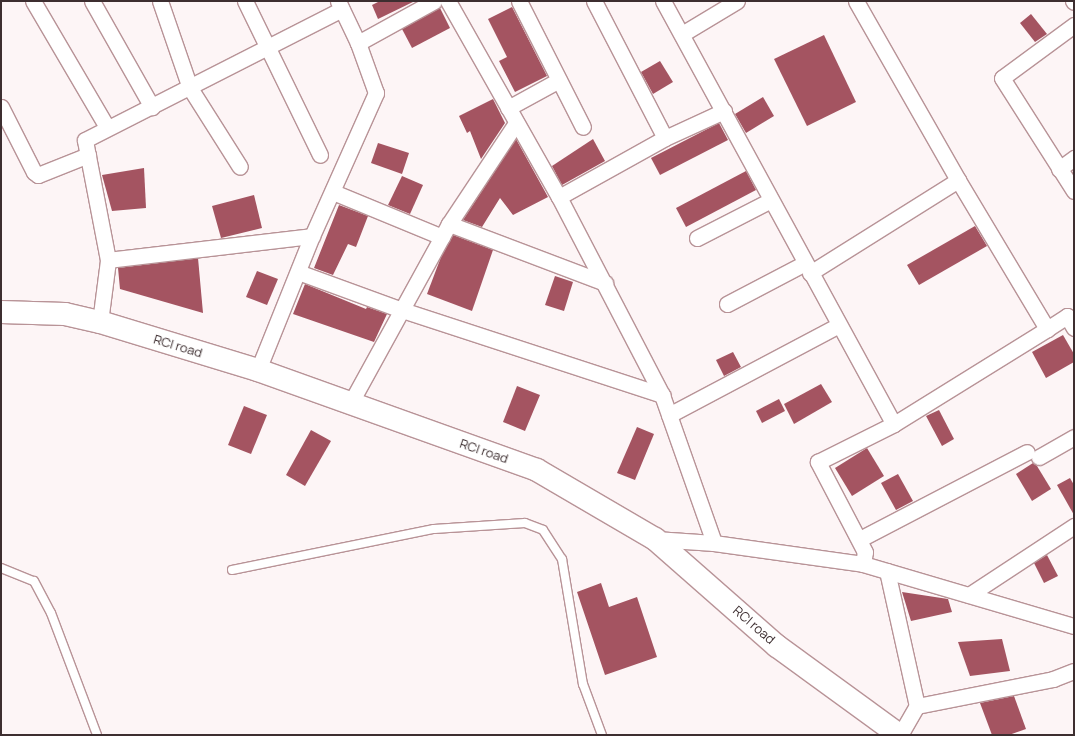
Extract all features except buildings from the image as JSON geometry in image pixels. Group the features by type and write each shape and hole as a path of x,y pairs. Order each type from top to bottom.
{"street":[{"path":"33,1 107,128"},
{"path":"92,1 152,107"},
{"path":"160,1 190,88 240,167"},
{"path":"245,1 320,155"},
{"path":"358,44 434,1"},
{"path":"448,1 559,197 662,395 714,542"},
{"path":"519,1 583,127"},
{"path":"594,1 665,138"},
{"path":"663,1 724,111 839,326 894,424"},
{"path":"682,34 737,1"},
{"path":"856,1 958,180 1047,329"},
{"path":"100,322 108,260 85,140 268,48 340,5 358,44 376,93 312,236 258,370"},
{"path":"1074,25 1002,78 1074,191"},
{"path":"508,108 559,80"},
{"path":"1,107 34,172 38,175 88,155"},
{"path":"559,197 665,138 724,111"},
{"path":"350,404 445,230 516,123"},
{"path":"1059,169 1074,158"},
{"path":"727,304 808,268 958,180"},
{"path":"333,192 605,283"},
{"path":"697,238 771,200"},
{"path":"108,260 312,236"},
{"path":"298,272 402,310 662,395"},
{"name":"RCI road","path":"1,312 65,314 100,322 258,370 537,470 655,539 777,646 899,735"},
{"path":"863,564 866,552 818,462 894,424 1047,329 1072,318"},
{"path":"669,415 839,326"},
{"path":"860,539 1033,455 1074,437"},
{"path":"969,595 1074,526"},
{"path":"655,539 714,542 863,564 1074,626"},
{"path":"888,572 917,706 899,735"},
{"path":"917,706 1053,679 1074,671"}],"lane":[{"path":"232,570 434,529 525,523 543,530 562,559 583,684 602,735"},
{"path":"1,568 34,581 51,613 97,735"}]}
